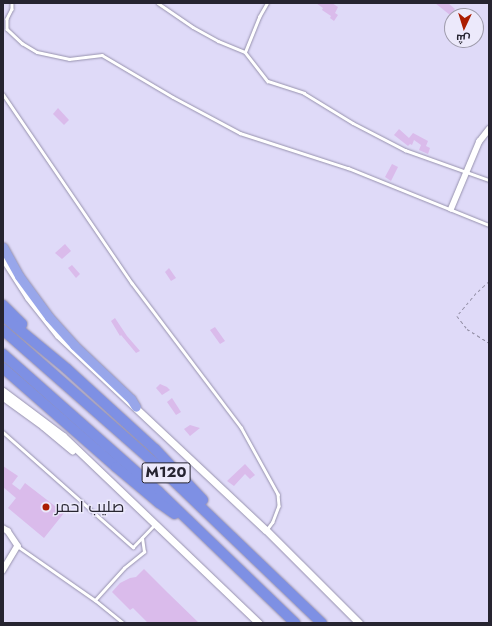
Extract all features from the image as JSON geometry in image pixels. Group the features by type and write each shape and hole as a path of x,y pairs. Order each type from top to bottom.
{"highway":[{"path":"3,247 19,276 49,317 74,345 131,399 136,407"},
{"path":"3,305 67,369"},
{"path":"3,316 67,369 155,449 196,491 217,520"},
{"name":"M120","path":"3,330 101,414 217,520 322,623"},
{"name":"M120","path":"3,354 116,453 295,623"},
{"path":"3,368 159,503 189,521"}],"street":[{"path":"451,209 479,142 489,129"},
{"path":"3,258 28,297 58,335 266,530 359,623"},
{"path":"3,391 63,436 259,623"},
{"path":"3,397 43,426 134,503"},
{"path":"3,528 8,531 18,546 3,571"}],"lane":[{"path":"3,24 7,20 12,9 12,3"},
{"path":"158,3 193,27 218,41 245,52 268,81 304,93 353,123 405,150 489,180"},
{"path":"245,52 259,17 267,3"},
{"path":"7,20 7,29 13,36 37,52 69,59 102,55 173,97 240,133 348,168 489,225"},
{"path":"3,94 132,283 241,427 278,494 279,506 273,522 266,530"},
{"path":"3,432 133,548 155,524"},
{"path":"95,600 124,568 144,552 142,538"},
{"path":"18,546 95,600 123,623"}],"path":[{"path":"489,281 476,293 457,316 467,329 489,343"}],"building":[{"path":"316,3 332,3 338,7 335,13 338,15 334,21 330,18 331,16 322,10 323,8"},
{"path":"435,3 448,3 454,8 444,8 444,10"},
{"path":"58,108 69,120 64,125 53,114"},
{"path":"399,129 409,138 413,133 428,141 426,146 430,148 428,154 419,150 421,145 414,140 412,145 410,144 408,146 394,135"},
{"path":"392,164 398,167 391,181 385,177"},
{"path":"65,244 71,251 62,259 55,253"},
{"path":"72,265 80,274 76,278 68,268"},
{"path":"169,268 176,278 171,281 165,272"},
{"path":"115,318 127,336 140,351 136,353 121,335 120,336 111,321"},
{"path":"215,327 225,341 220,344 210,330"},
{"path":"160,384 170,390 162,395 156,388"},
{"path":"172,398 181,412 176,415 167,402"},
{"path":"190,425 200,428 190,436 184,429"},
{"path":"245,464 255,475 250,479 245,474 234,486 227,481"},
{"path":"3,466 18,476 12,484 20,490 25,483 64,513 44,538 8,508 16,498 3,487"},
{"path":"144,569 199,623 148,623 133,608 130,610 112,592 120,583 136,577"}],"place":[{"name":"صلیب احمر","path":"46,507"}]}
